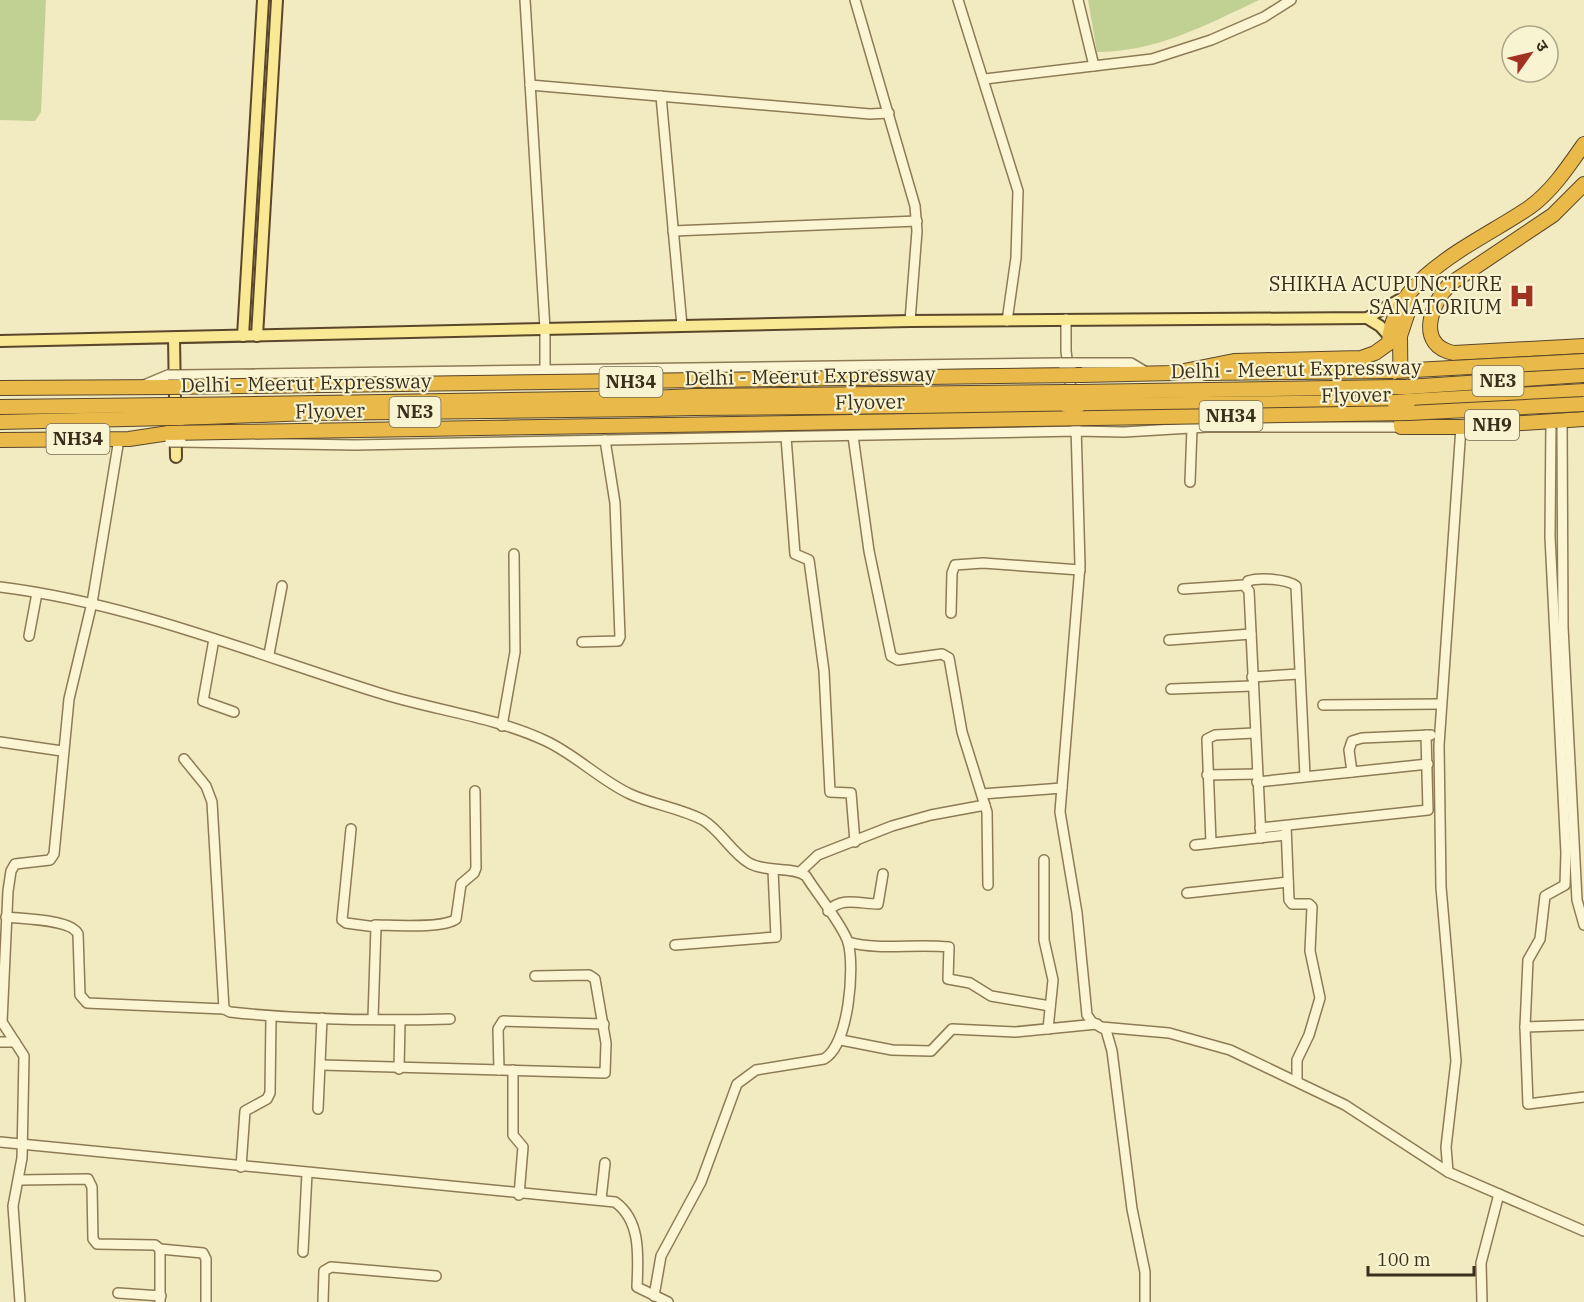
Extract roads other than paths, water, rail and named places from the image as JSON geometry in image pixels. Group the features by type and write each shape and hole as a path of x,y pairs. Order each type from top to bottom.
{"highway":[{"path":"1390,340 1393,318 1436,268 1463,248 1530,207 1545,194 1584,144"},
{"path":"1584,184 1552,215 1474,267 1438,295 1430,328 1432,341 1436,346 1454,353 1584,346"},
{"path":"1463,248 1453,259 1452,266 1458,272 1474,267"},
{"path":"1401,427 1400,336 1410,298"},
{"name":"NH34","path":"1149,374 1174,373 1234,361 1361,358 1375,353 1390,340"},
{"name":"Flyover","path":"1174,373 1396,371 1584,361"},
{"name":"Flyover","path":"0,388 139,387 169,381 1149,374"},
{"name":"Delhi - Meerut Expressway","path":"1072,398 1394,402 1403,392 1584,375"},
{"name":"Delhi - Meerut Expressway","path":"0,422 175,412 695,402 1584,391"},
{"name":"Flyover","path":"165,437 1409,413 1584,404"},
{"name":"Delhi - Meerut Expressway","path":"0,407 175,412"},
{"name":"NH9","path":"1401,427 1461,427 1584,419"},
{"name":"NH34","path":"0,440 165,437"}],"main road":[{"path":"243,336 263,0"},
{"path":"257,336 277,0"},
{"path":"0,341 174,339 407,330 910,321 1367,318 1410,298"},
{"path":"1367,318 1380,326 1390,340"},
{"path":"174,339 176,457"}],"street":[{"path":"525,0 545,329 545,369"},
{"path":"855,0 889,113 917,221 910,321"},
{"path":"958,0 985,79 1018,192 1016,258 1007,321"},
{"path":"1078,0 1094,66"},
{"path":"985,79 1152,59 1211,40 1264,17 1291,0"},
{"path":"530,85 870,114 889,113"},
{"path":"661,96 682,326"},
{"path":"673,231 917,221"},
{"path":"1066,319 1066,351 1076,431 1080,570 1061,823 1072,874 1087,1015 1109,1035 1112,1051 1132,1209 1145,1272 1145,1302"},
{"path":"169,381 180,375 1061,363 1131,363 1149,374"},
{"path":"660,367 661,439"},
{"path":"682,367 682,439"},
{"path":"1556,421 1550,505 1565,885 1545,896 1540,939 1528,960 1526,1027 1528,1104 1584,1097"},
{"path":"1556,421 1562,505 1563,627 1581,862 1577,900 1584,925"},
{"path":"165,437 182,442 355,445 1076,431 1124,432 1192,428 1401,427"},
{"path":"1448,1172 1446,1147 1455,1061 1441,887 1439,735 1461,427"},
{"path":"1190,482 1192,428"},
{"path":"853,436 869,551 891,656 898,660 947,655 962,732 985,806 988,885"},
{"path":"786,437 795,554 809,560 824,671 830,792 851,793 855,842"},
{"path":"21,1302 13,1206 23,1145 24,1056 2,1022 6,918 4,902 11,871 15,864 46,861 53,857 69,699 92,603 118,439"},
{"path":"582,642 613,643 620,637 615,502 605,440"},
{"path":"1550,505 1562,505"},
{"path":"502,726 515,652 514,554"},
{"path":"951,613 952,567 958,564 1080,570"},
{"path":"1246,586 1248,581 1254,579 1292,583 1296,586 1305,776"},
{"path":"268,654 282,586"},
{"path":"1183,589 1246,586"},
{"path":"1246,586 1249,591 1254,733 1261,833"},
{"path":"0,587 92,603 268,654 378,693 502,726 545,741 571,754 631,795 706,822 742,857 758,867 800,872 806,876 848,942 847,1012 841,1040 824,1059 756,1070 737,1084 701,1182 662,1252 654,1296"},
{"path":"29,636 37,593"},
{"path":"1169,640 1251,634"},
{"path":"214,639 203,701 234,712"},
{"path":"1171,689 1299,674"},
{"path":"1323,705 1441,704"},
{"path":"1212,843 1207,775 1207,744 1210,736 1254,733"},
{"path":"1195,845 1261,833 1428,810 1426,735"},
{"path":"1352,772 1349,750 1352,741 1362,738 1439,735"},
{"path":"0,742 62,751"},
{"path":"184,759 202,781 212,802 224,1009"},
{"path":"1207,775 1257,778 1305,776 1428,764"},
{"path":"982,794 1062,788"},
{"path":"351,829 342,920 346,923 375,925 450,922 456,919 461,884 476,871 475,791"},
{"path":"800,872 818,855 921,817 985,806"},
{"path":"1286,830 1291,903 1309,904 1312,907 1310,951 1320,995 1309,1035 1297,1060 1297,1081"},
{"path":"1044,860 1044,940 1053,980 1048,1029"},
{"path":"1565,862 1581,862"},
{"path":"675,945 776,937 773,870"},
{"path":"828,911 834,904 842,901 878,904 883,874"},
{"path":"1187,892 1288,882"},
{"path":"6,918 65,924 74,928 78,934 80,995 87,1003 224,1009 230,1012 271,1017 373,1018 400,1021 450,1019"},
{"path":"373,1018 375,925"},
{"path":"848,942 876,948 916,944 949,947 948,978 970,983 991,996 1050,1006"},
{"path":"321,1065 597,1075 605,1073 607,1066 604,1024 597,985 592,976 535,976"},
{"path":"241,1167 245,1111 267,1100 270,1094 271,1017"},
{"path":"318,1109 322,1018"},
{"path":"399,1069 400,1021"},
{"path":"499,1070 498,1029 501,1023 604,1024"},
{"path":"1526,1027 1584,1025"},
{"path":"841,1040 892,1050 931,1051 952,1029 1015,1032 1099,1026 1184,1036 1230,1050 1297,1081 1364,1116 1448,1172 1584,1231"},
{"path":"0,1042 15,1042"},
{"path":"513,1071 513,1135 523,1147 519,1195"},
{"path":"0,1142 519,1195 601,1199 615,1202 627,1217 639,1249 638,1287 666,1302"},
{"path":"601,1199 604,1163"},
{"path":"303,1252 307,1173"},
{"path":"19,1180 88,1179 92,1186 95,1242 155,1245 160,1249 203,1253 206,1259 206,1302"},
{"path":"1482,1302 1481,1263 1499,1194"},
{"path":"118,1293 160,1299 160,1249"},
{"path":"323,1302 324,1271 331,1267 436,1276"}],"place":[{"name":"SHIKHA ACUPUNCTURE SANATORIUM","path":"1522,296"}]}
